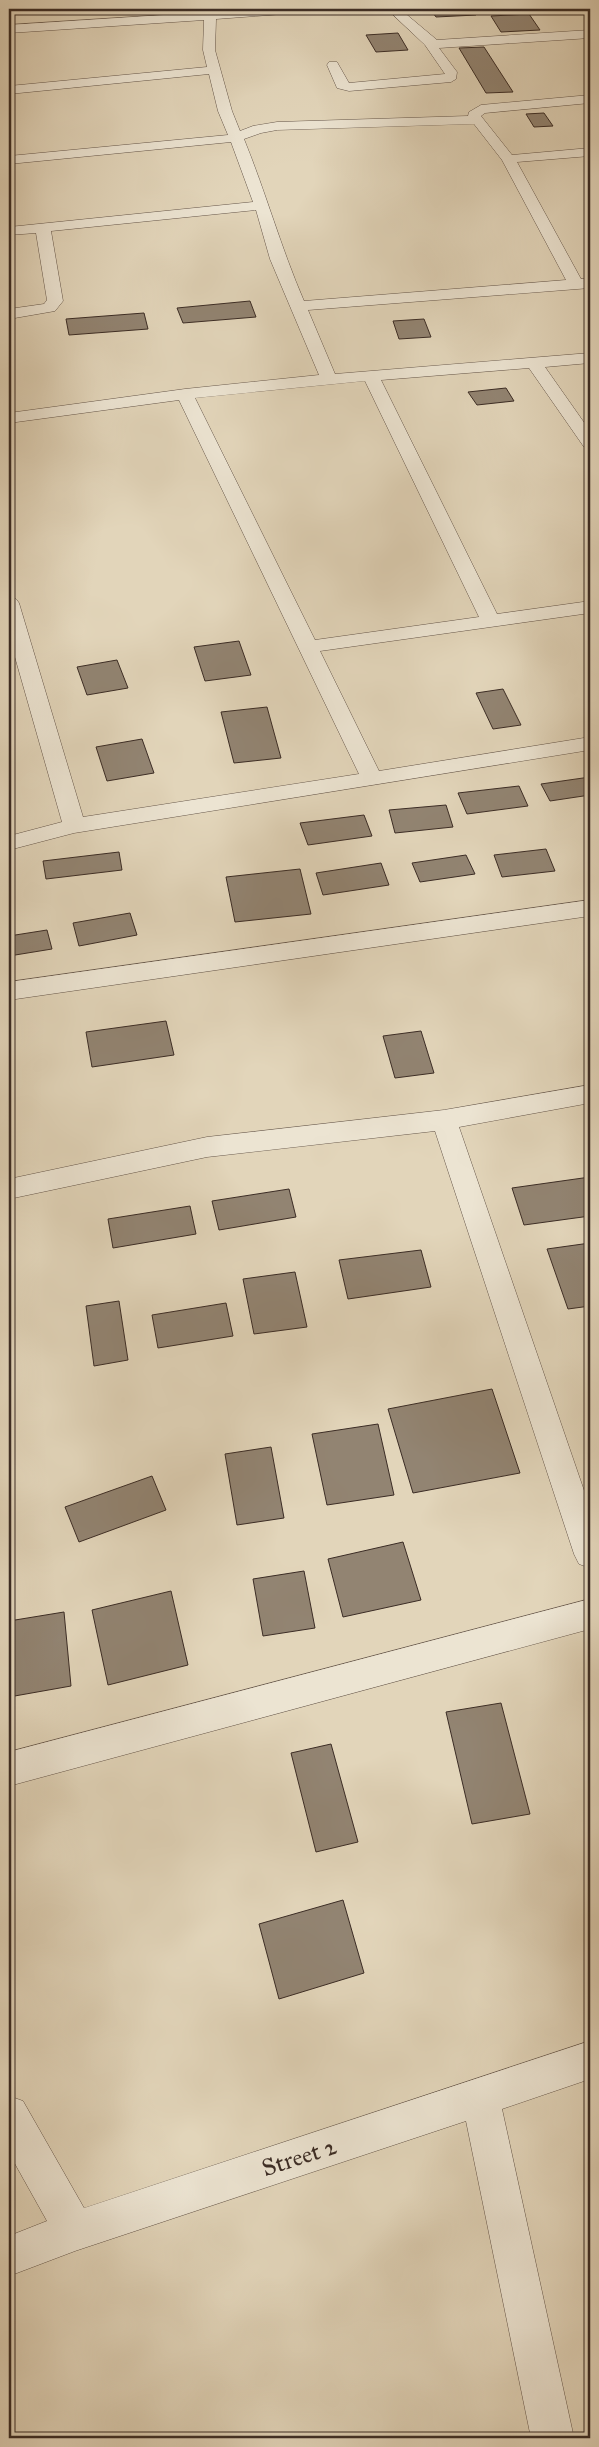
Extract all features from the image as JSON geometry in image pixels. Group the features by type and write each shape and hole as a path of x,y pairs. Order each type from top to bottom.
{"street":[{"path":"9,29 201,14 296,9"},
{"path":"332,65 342,85 349,87 446,79 451,76 451,72 429,42 393,9"},
{"path":"201,14 225,111 254,180 278,259 329,379"},
{"path":"429,42 448,44 590,34"},
{"path":"9,90 214,70"},
{"path":"298,306 583,284 508,159 474,115 481,109 590,99"},
{"path":"9,160 235,138 258,129 277,126 478,120"},
{"path":"508,159 590,152"},
{"path":"9,232 262,205"},
{"path":"9,314 49,308 55,301 42,228"},
{"path":"9,418 185,394 329,379 590,358"},
{"path":"534,363 590,443"},
{"path":"371,377 490,620"},
{"path":"185,394 372,779"},
{"path":"9,603 18,669 74,826"},
{"path":"308,647 590,607"},
{"path":"9,843 74,826 590,744"},
{"path":"9,991 590,908"},
{"path":"9,1189 207,1147 444,1120 590,1094"},
{"path":"444,1120 590,1554"},
{"path":"9,1769 590,1614"},
{"name":"Street 2","path":"9,2256 75,2231 590,2060"},
{"path":"480,2097 553,2438"},
{"path":"9,2115 75,2231"}],"building":[{"path":"430,9 471,9 476,15 436,17"},
{"path":"529,14 540,30 501,32 491,16"},
{"path":"398,33 408,50 376,52 366,35"},
{"path":"484,47 513,92 486,93 459,48"},
{"path":"544,113 553,126 534,127 526,114"},
{"path":"250,301 256,317 183,323 177,308"},
{"path":"144,313 148,329 69,335 66,319"},
{"path":"424,319 431,337 399,339 393,321"},
{"path":"506,388 514,401 477,405 468,392"},
{"path":"239,641 251,675 205,681 194,647"},
{"path":"117,660 128,688 87,695 77,667"},
{"path":"503,689 521,725 493,729 476,693"},
{"path":"267,707 281,758 234,763 221,712"},
{"path":"142,739 154,773 107,781 96,747"},
{"path":"590,777 590,795 550,801 541,784"},
{"path":"519,786 528,806 467,814 458,793"},
{"path":"446,805 453,827 395,833 389,810"},
{"path":"364,815 372,836 308,845 300,823"},
{"path":"546,849 555,871 502,877 494,855"},
{"path":"119,852 122,870 46,879 43,861"},
{"path":"466,855 475,874 420,882 412,863"},
{"path":"381,863 389,885 323,895 316,873"},
{"path":"300,869 311,914 235,922 226,877"},
{"path":"130,913 137,935 79,946 73,923"},
{"path":"47,930 52,949 9,956 9,936"},
{"path":"166,1021 174,1055 92,1067 86,1032"},
{"path":"421,1031 434,1073 395,1078 383,1036"},
{"path":"590,1177 590,1216 524,1225 512,1188"},
{"path":"289,1189 296,1217 219,1230 212,1201"},
{"path":"190,1206 196,1234 113,1248 108,1219"},
{"path":"590,1243 590,1306 568,1309 547,1249"},
{"path":"421,1250 431,1287 348,1299 339,1260"},
{"path":"295,1272 307,1327 254,1334 243,1279"},
{"path":"119,1301 128,1360 94,1366 86,1306"},
{"path":"226,1303 233,1336 158,1348 152,1315"},
{"path":"492,1389 520,1473 413,1493 388,1409"},
{"path":"378,1424 394,1495 327,1505 312,1434"},
{"path":"271,1447 284,1518 237,1525 225,1454"},
{"path":"152,1476 166,1510 79,1542 65,1507"},
{"path":"403,1542 421,1600 343,1617 328,1559"},
{"path":"304,1571 315,1628 263,1636 253,1579"},
{"path":"171,1591 188,1665 108,1685 92,1610"},
{"path":"64,1612 71,1686 9,1697 9,1621"},
{"path":"501,1703 530,1814 472,1824 446,1712"},
{"path":"331,1744 358,1842 316,1852 291,1753"},
{"path":"343,1900 364,1973 279,1999 259,1924"}]}
